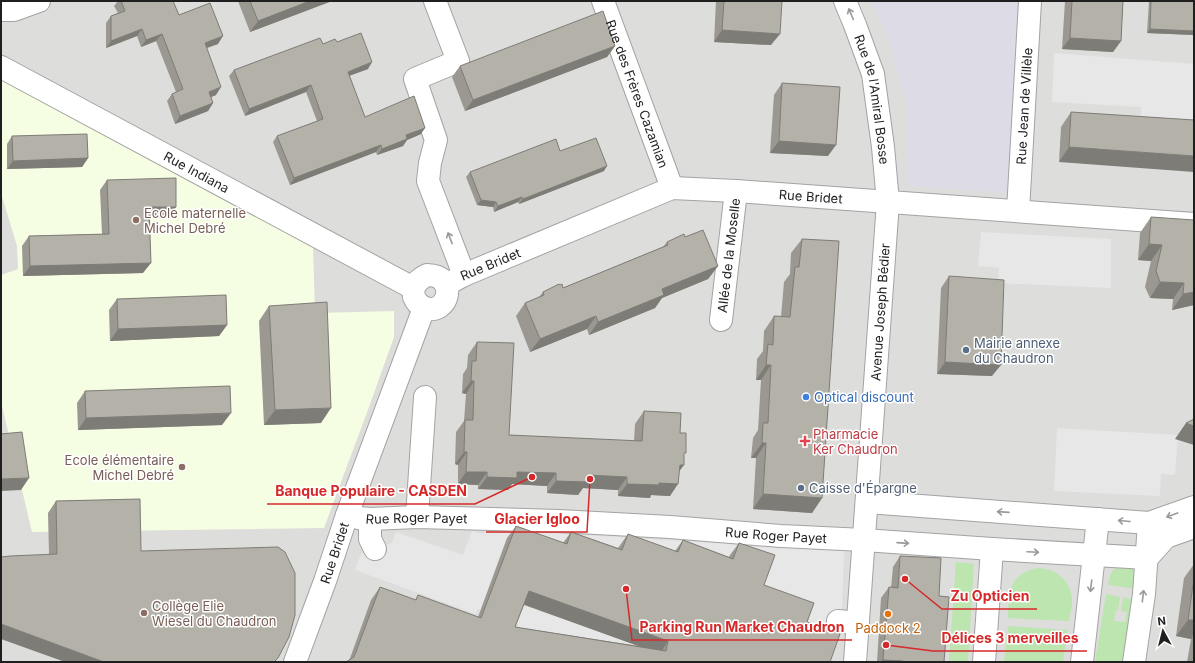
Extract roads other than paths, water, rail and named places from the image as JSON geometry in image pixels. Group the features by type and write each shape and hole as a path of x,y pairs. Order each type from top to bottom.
{"street":[{"path":"1,10 14,10 39,1"},
{"path":"435,1 458,61 415,79 436,140 430,164 428,181 455,280"},
{"name":"Rue des Frères Cazamian","path":"603,1 672,188"},
{"name":"Rue de l'Amiral Bosse","path":"845,1 873,74 883,147 888,202"},
{"name":"Rue Jean de Villèle","path":"1018,211 1030,1"},
{"name":"Rue Indiana","path":"1,67 413,288"},
{"name":"Rue Bridet","path":"413,288 422,277 427,275 438,277 443,280 455,280 672,188 736,191 1194,224"},
{"name":"Allée de la Moselle","path":"721,320 736,191"},
{"name":"Avenue Joseph Bédier","path":"855,662 848,622 864,540 888,202"},
{"name":"Rue Bridet","path":"295,662 325,582 347,515 424,308 435,308 445,302 448,291 455,280"},
{"path":"413,288 416,301 424,308"},
{"path":"417,516 425,397"},
{"path":"867,502 1149,523 1194,507"},
{"name":"Rue Roger Payet","path":"347,515 370,519 417,516 500,524 615,530 780,542 864,540 992,550 1147,558"},
{"path":"370,519 370,540 375,549"},
{"path":"1082,662 1098,519"},
{"path":"1134,662 1144,594 1149,523"},
{"path":"1147,558 1166,537 1194,527"},
{"path":"984,662 992,550"}],"place":[{"name":"Ecole maternelle Michel Debré","path":"136,220"},
{"name":"Mairie annexe du Chaudron","path":"966,350"},
{"name":"Optical discount","path":"806,397"},
{"name":"Pharmacie Ker Chaudron","path":"805,441"},
{"name":"Ecole élémentaire Michel Debré","path":"182,467"},
{"name":"Banque Populaire - CASDEN","path":"532,477"},
{"name":"Glacier Igloo","path":"590,479"},
{"name":"Caisse d'Épargne","path":"801,488"},
{"name":"Zu Opticien","path":"905,579"},
{"name":"Parking Run Market Chaudron","path":"626,589"},
{"name":"Collège Elie Wiesel du Chaudron","path":"144,613"},
{"name":"Paddock 2","path":"888,614"},
{"name":"Délices 3 merveilles","path":"886,645"}]}
